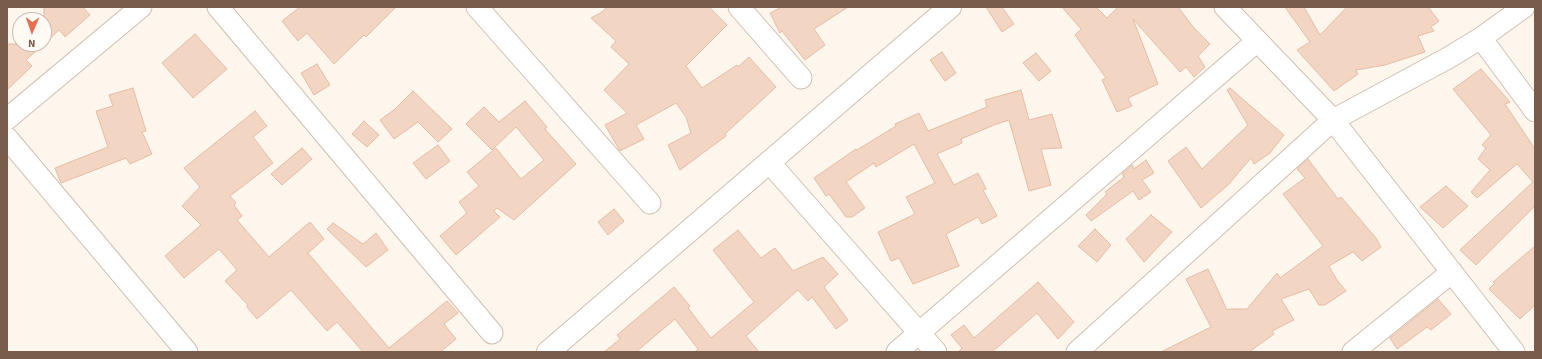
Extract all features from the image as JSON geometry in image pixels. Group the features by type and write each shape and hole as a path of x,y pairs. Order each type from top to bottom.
{"street":[{"path":"7,119 141,7"},
{"path":"218,7 492,333"},
{"path":"477,7 650,203"},
{"path":"739,7 801,78"},
{"path":"548,352 950,7"},
{"path":"1225,7 1256,42 1333,120 1514,352"},
{"path":"1077,352 1333,120 1448,58 1481,38 1524,7"},
{"path":"1481,38 1535,111"},
{"path":"897,352 1256,42"},
{"path":"7,138 187,352"},
{"path":"769,162 936,352"},
{"path":"1353,352 1452,272"}],"building":[{"path":"44,7 83,7 90,15 65,37 59,30 52,37 52,12 44,12"},
{"path":"300,7 396,7 366,37 364,35 334,64 307,33 298,41 282,21"},
{"path":"607,7 709,7 727,25 686,66 702,88 737,65 738,67 749,57 776,87 725,134 726,136 680,170 668,145 691,133 686,117 676,103 636,125 644,139 620,151 605,125 627,113 604,90 629,64 611,47 616,41 591,18 602,12"},
{"path":"782,7 848,7 814,29 825,45 805,60 782,31 780,33 770,13"},
{"path":"986,7 1002,7 1014,24 1002,32"},
{"path":"1062,7 1096,7 1107,18 1118,7 1178,7 1194,28 1210,44 1198,56 1205,67 1194,77 1186,67 1180,72 1133,19 1158,84 1128,98 1132,106 1117,112 1102,80 1106,78 1075,35 1081,29"},
{"path":"1285,7 1304,7 1320,35 1347,7 1428,7 1439,21 1431,27 1434,31 1418,36 1425,52 1385,65 1356,70 1358,74 1334,91 1297,50 1310,42"},
{"path":"195,34 227,69 193,98 162,63"},
{"path":"7,44 12,44 12,52 35,52 26,60 32,66 7,90"},
{"path":"942,52 956,73 945,81 930,60"},
{"path":"1036,53 1051,71 1039,81 1023,63"},
{"path":"317,64 330,85 314,95 301,73"},
{"path":"1481,69 1510,102 1505,104 1535,149 1535,206 1476,265 1460,250 1533,182 1517,164 1477,198 1471,192 1490,170 1478,159 1486,148 1482,145 1491,135 1453,89"},
{"path":"133,88 146,131 142,132 152,154 130,164 126,158 61,183 55,168 108,147 96,111 113,106 109,95"},
{"path":"1230,88 1284,135 1270,153 1254,164 1251,158 1228,185 1201,208 1168,161 1186,147 1202,169 1248,125 1227,90"},
{"path":"1021,90 1029,120 1052,114 1062,148 1041,149 1051,185 1029,191 1009,120 961,139 962,143 937,154 954,185 978,173 986,189 983,190 997,216 982,224 978,217 946,234 959,266 913,284 899,258 891,261 878,232 915,214 906,197 935,183 914,144 876,167 874,163 846,182 865,208 852,217 846,217 829,194 826,196 814,178 856,149 857,150 896,126 895,124 919,113 928,131 987,107 985,100"},
{"path":"413,91 452,129 438,142 418,122 394,139 380,120 395,109"},
{"path":"525,101 547,127 545,129 576,164 514,220 497,208 494,211 500,217 456,255 440,236 467,213 459,202 479,186 467,172 496,148 521,179 544,160 516,127 492,150 466,124 484,107 499,122"},
{"path":"255,111 267,126 253,137 273,163 230,196 236,203 234,205 242,216 237,220 269,257 310,222 324,239 308,253 389,348 447,301 458,313 444,324 456,339 440,352 363,352 337,322 327,331 291,290 257,319 247,307 248,305 225,281 237,270 219,249 184,278 165,256 201,225 182,206 200,187 184,168"},
{"path":"364,121 379,135 367,147 352,134"},
{"path":"438,145 450,161 426,179 413,163"},
{"path":"302,148 312,159 282,185 271,174"},
{"path":"1308,159 1338,199 1341,197 1376,238 1381,247 1362,261 1353,252 1329,266 1337,280 1346,291 1325,305 1319,305 1309,289 1281,299 1294,320 1272,331 1274,334 1249,352 1161,352 1211,327 1186,279 1208,269 1227,310 1247,309 1277,273 1280,278 1323,246 1283,194 1305,178 1297,169"},
{"path":"1146,160 1154,173 1142,180 1151,192 1139,200 1133,191 1091,221 1086,215 1107,194 1105,192 1124,177 1122,174 1132,165 1134,169"},
{"path":"1446,186 1468,206 1443,228 1420,207"},
{"path":"614,209 624,221 608,235 598,222"},
{"path":"1151,215 1172,232 1144,262 1126,239"},
{"path":"333,223 363,244 376,233 388,250 366,267 327,229"},
{"path":"1095,229 1111,245 1097,262 1078,246"},
{"path":"738,230 761,258 775,248 793,271 823,257 838,274 824,287 848,320 836,329 812,297 808,301 798,290 746,336 759,352 695,352 698,349 675,319 636,352 604,352 620,339 617,335 674,287 690,306 688,308 711,338 754,302 713,250"},
{"path":"1535,246 1535,305 1520,319 1489,289 1495,283 1493,282"},
{"path":"1038,282 1074,322 1058,339 1037,313 992,352 958,352 962,348 951,335 964,325 974,338"},
{"path":"1438,299 1451,314 1431,330 1427,327 1397,349 1390,338"}]}
